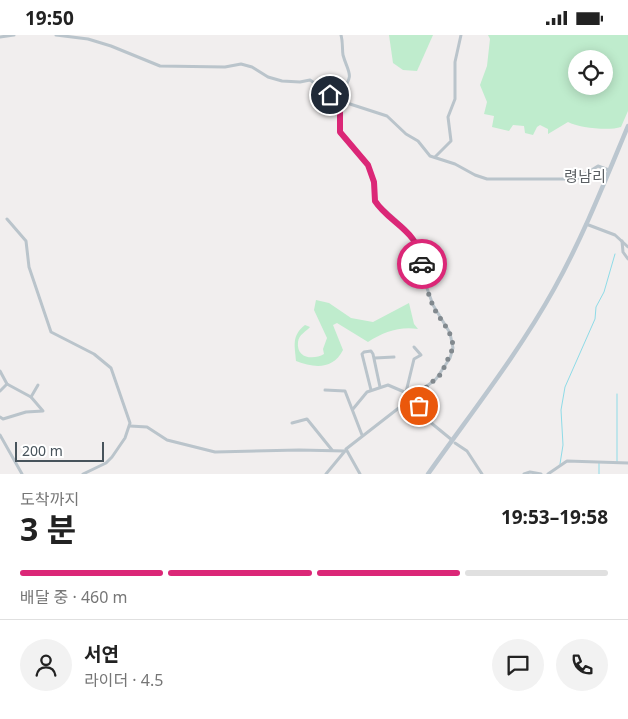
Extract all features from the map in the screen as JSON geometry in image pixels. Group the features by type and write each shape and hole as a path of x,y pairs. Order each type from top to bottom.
{"main road":[{"path":"428,474 453,441 542,310 586,224 628,126"}],"street":[{"path":"0,37 14,35"},
{"path":"56,35 88,39 111,46 160,66 225,67 241,64 252,67 268,77 282,81 300,83 310,80 336,98 340,105 340,132 368,165 374,182 374,196 377,204 405,228 418,249 423,277 433,305 448,328 453,343 452,354 441,374 413,399 362,435 345,451 326,474"},
{"path":"341,35 344,58 350,75 342,91 343,97 350,104 362,110 387,116 406,134 418,141 425,152 487,179 568,179 579,178 598,166 609,170"},
{"path":"435,157 451,141 448,117 455,99 455,62 461,35"},
{"path":"7,219 26,241 29,267 51,332 94,354 111,368 130,425 125,438 112,457 106,463 83,474"},
{"path":"586,224 615,235 628,247"},
{"path":"622,241 623,253 628,259"},
{"path":"406,392 414,359 421,355 414,347"},
{"path":"370,390 362,355 371,351 380,387"},
{"path":"374,358 394,357"},
{"path":"0,371 7,384 31,397 43,411 26,412 3,419 0,418"},
{"path":"0,391 7,384"},
{"path":"31,397 38,385"},
{"path":"353,409 358,405 364,394 370,390 388,385 406,392 430,423 467,451 482,474"},
{"path":"325,389 345,391 362,435"},
{"path":"292,423 307,419 332,450"},
{"path":"130,425 147,427 167,440 215,452 345,451"},
{"path":"0,435 22,474"},
{"path":"345,451 360,474"},
{"path":"548,474 567,461 628,463"},
{"path":"524,474 530,472 542,474"}],"green space":[{"path":"389,35 433,35 417,71 403,70 393,63"},
{"path":"488,35 628,35 628,111 621,127 609,129 579,126 568,122 548,134 548,129 540,125 533,135 525,133 524,126 513,125 509,131 492,127 494,116 484,114 487,102 480,85 487,66 490,39"},
{"path":"316,300 329,303 351,318 373,322 409,303 414,324 418,329 405,328 392,331 368,342 337,323 333,325 343,350 339,357 322,366 296,361 296,337 305,325 310,327 299,339 298,348 300,352 306,357 324,354 323,349 327,338 314,310"}],"waterway":[{"path":"560,464 563,445 561,410 565,387 595,319 596,307 604,292 615,254"},
{"path":"617,394 617,462"},
{"path":"599,462 599,474"}],"way so far":[{"path":"419,406 413,399 441,374 452,354 453,348 448,328 434,309 423,277 422,264"}],"district":[{"name":"령남리","path":"585,177"}],"route":[{"path":"330,95 336,98 340,105 340,132 368,165 374,182 375,201 405,228 418,249 422,264"}]}
